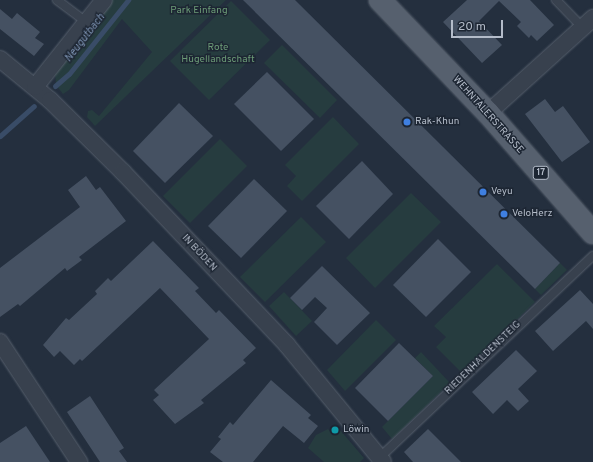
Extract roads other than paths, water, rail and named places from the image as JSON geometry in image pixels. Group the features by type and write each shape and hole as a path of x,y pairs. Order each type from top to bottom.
{"main road":[{"name":"WEHNTALERSTRASSE","path":"380,0 488,113 593,233"}],"street":[{"path":"35,87 104,0"},
{"path":"488,113 587,22"},
{"name":"IN BÖDEN","path":"0,59 35,87 98,146 287,345 379,460"},
{"path":"0,342 79,462"}],"lane":[{"path":"58,0 86,22"},
{"path":"556,0 587,22"},
{"name":"RIEDENHALDENSTEIG","path":"379,460 593,256"}],"waterway":[{"name":"Neugutbach","path":"55,86 69,74 128,0"},
{"name":"Neugutbach","path":"0,136 34,106"}],"place":[{"name":"Rak-Khun","path":"407,122"},
{"name":"Veyu","path":"483,192"},
{"name":"VeloHerz","path":"504,214"},
{"name":"Löwin","path":"335,430"}],"park label":[{"name":"Park Einfang","path":"199,11"},
{"name":"Rote Hügellandschaft","path":"218,52"}]}
